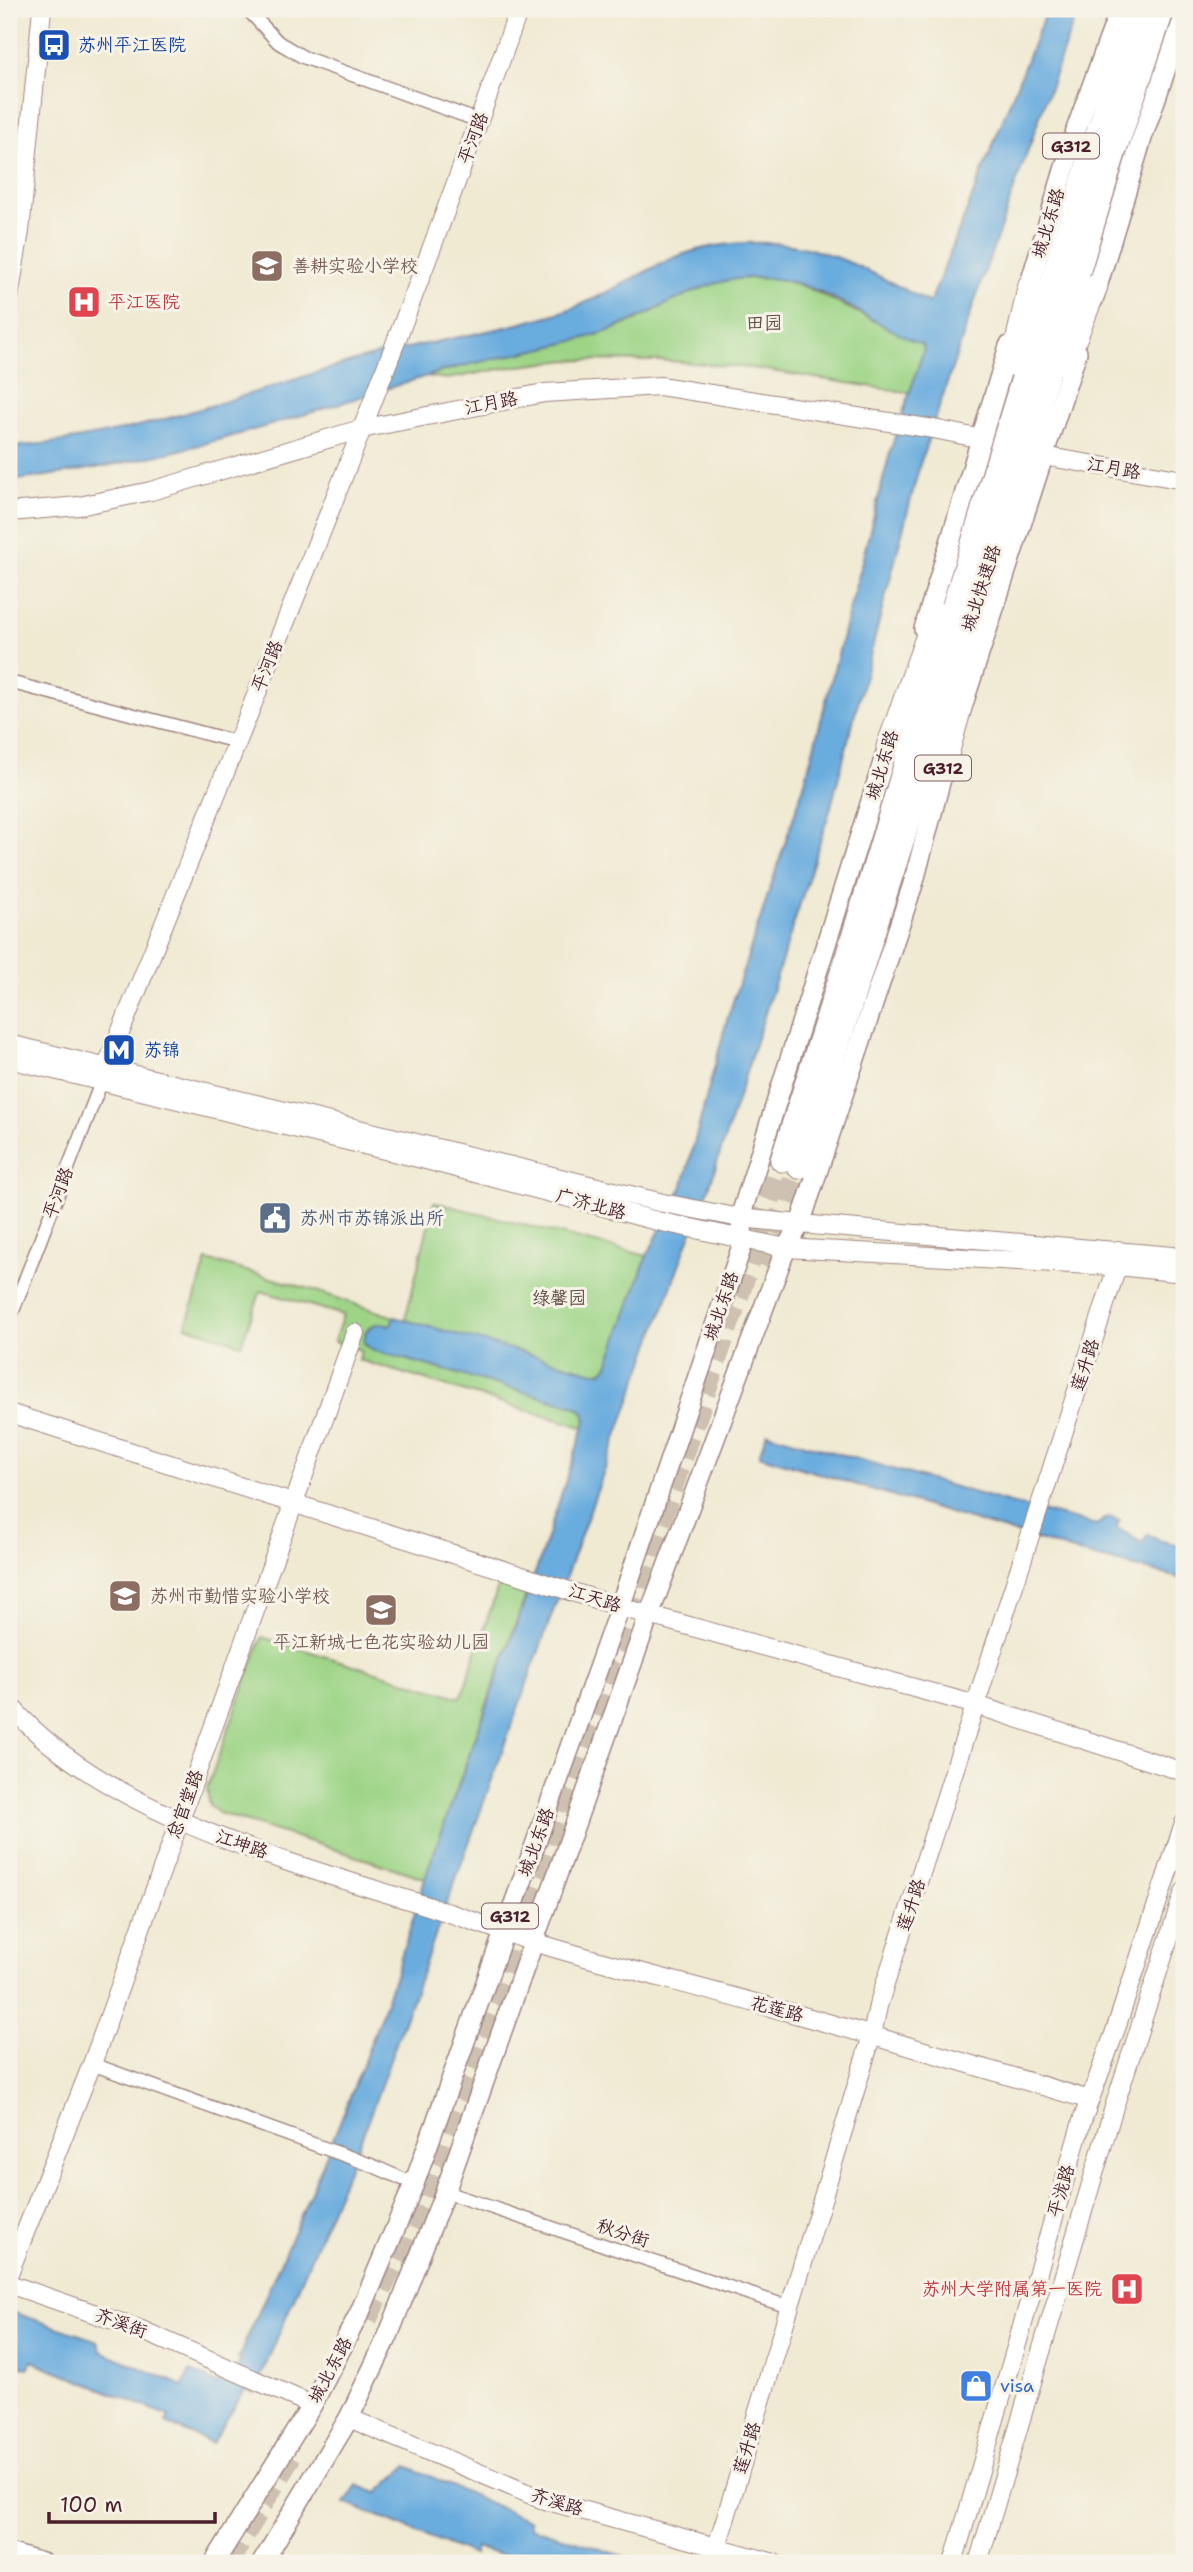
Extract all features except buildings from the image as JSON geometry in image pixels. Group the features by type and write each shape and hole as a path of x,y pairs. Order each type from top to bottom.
{"highway":[{"name":"城北快速路","path":"996,504 1095,141 1139,9"},
{"name":"城北快速路","path":"790,1163 996,504 1163,9"},
{"path":"944,765 987,610 996,504 990,447 1016,351 1030,285"},
{"path":"888,747 940,603 996,504 1096,286"}],"main road":[{"name":"城北东路","path":"214,2563 312,2405 360,2312 414,2184 620,1607 744,1240 740,1218 888,747 1010,340 1030,285 1077,127 1120,9"},
{"name":"城北东路","path":"262,2563 349,2418 388,2336 446,2192 649,1615 786,1248 800,1224 914,881 944,765 1070,369 1086,327 1142,138 1184,17"},
{"path":"9,2553 42,2563"}],"street":[{"path":"9,232 31,9"},
{"path":"9,297 20,231 42,9"},
{"path":"247,9 278,42 303,57 479,121"},
{"name":"平河路","path":"9,1321 361,429 519,9"},
{"name":"江月路","path":"9,512 79,506 151,491 361,429 544,393 660,386 982,439"},
{"name":"江月路","path":"1044,456 1184,480"},
{"path":"9,682 237,742"},
{"name":"广济北路","path":"9,1044 104,1075 657,1221 786,1248 1118,1258 1184,1257"},
{"name":"广济北路","path":"9,1059 104,1075 663,1203 740,1218 1118,1258 1184,1273"},
{"name":"莲升路","path":"715,2555 872,2035 878,2006 1118,1258"},
{"name":"总官堂路","path":"9,2273 92,2064 355,1333"},
{"name":"江天路","path":"9,1413 620,1607 976,1705 1184,1772"},
{"name":"江坤路","path":"9,1704 26,1724 63,1756 122,1791 179,1820 329,1875 464,1918"},
{"name":"平泷路","path":"953,2563 1090,2100 1184,1823"},
{"name":"平泷路","path":"978,2563 1110,2120 1184,1892"},
{"name":"花莲路","path":"464,1918 534,1941 872,2035 1090,2100"},
{"path":"92,2064 371,2165 414,2184"},
{"name":"秋分街","path":"446,2192 789,2307"},
{"name":"齐溪街","path":"9,2284 139,2329 312,2405"},
{"name":"齐溪路","path":"349,2418 541,2499 715,2555 774,2563"}],"green space":[{"name":"田园","path":"741,278 780,279 808,288 923,345 911,393 752,368 669,361 568,360 447,379 426,376 603,333 705,287"},
{"name":"绿馨园","path":"434,1202 647,1256 611,1359 605,1369 593,1372 405,1320"},
{"path":"207,1260 310,1289 394,1317 391,1325 370,1326 366,1331 364,1343 372,1350 575,1406 586,1415 585,1428 359,1360 361,1350 334,1341 343,1315 261,1291 241,1344 186,1326"},
{"path":"499,1584 527,1592 425,1878 219,1813 209,1805 207,1788 262,1637 461,1698"}],"water":[{"path":"1047,9 1078,9 920,464 830,810 709,1188 363,2134 254,2393 245,2390 212,2443 166,2423 169,2416 32,2361 28,2368 9,2362 9,2311 98,2341 101,2351 183,2386 190,2371 218,2384 220,2378 231,2382 241,2360 238,2359 364,2062 407,1940 425,1878 539,1562 586,1420 584,1412 575,1406 372,1350 364,1343 366,1331 375,1324 391,1325 394,1317 593,1372 602,1372 608,1365 647,1256 683,1185 727,1020 805,782 891,449 924,349 923,345 809,287 768,278 745,278 703,288 605,332 460,366 258,429 149,457 9,481 9,447 99,435 142,425 358,360 539,319 591,300 681,255 717,246 768,243 811,249 872,273 930,303"},
{"path":"767,1433 1096,1525 1108,1517 1120,1521 1116,1527 1142,1543 1148,1534 1158,1540 1184,1546 1184,1579 1087,1555 759,1455"},
{"path":"407,2466 530,2521 530,2527 645,2563 529,2563 476,2548 474,2555 345,2503 357,2485 378,2493"}],"tunnel":[{"path":"366,2319 397,2255 498,1989 782,1160"},
{"path":"763,1266 799,1167"},
{"path":"227,2563 290,2456"}],"place":[{"name":"苏州平江医院","path":"54,45"},
{"name":"善耕实验小学校","path":"267,266"},
{"name":"平江医院","path":"84,302"},
{"name":"苏锦","path":"119,1050"},
{"name":"苏州市苏锦派出所","path":"275,1218"},
{"name":"苏州市勤惜实验小学校","path":"125,1596"},
{"name":"平江新城七色花实验幼儿园","path":"381,1610"},
{"name":"苏州大学附属第一医院","path":"1127,2289"},
{"name":"visa","path":"976,2386"}]}
